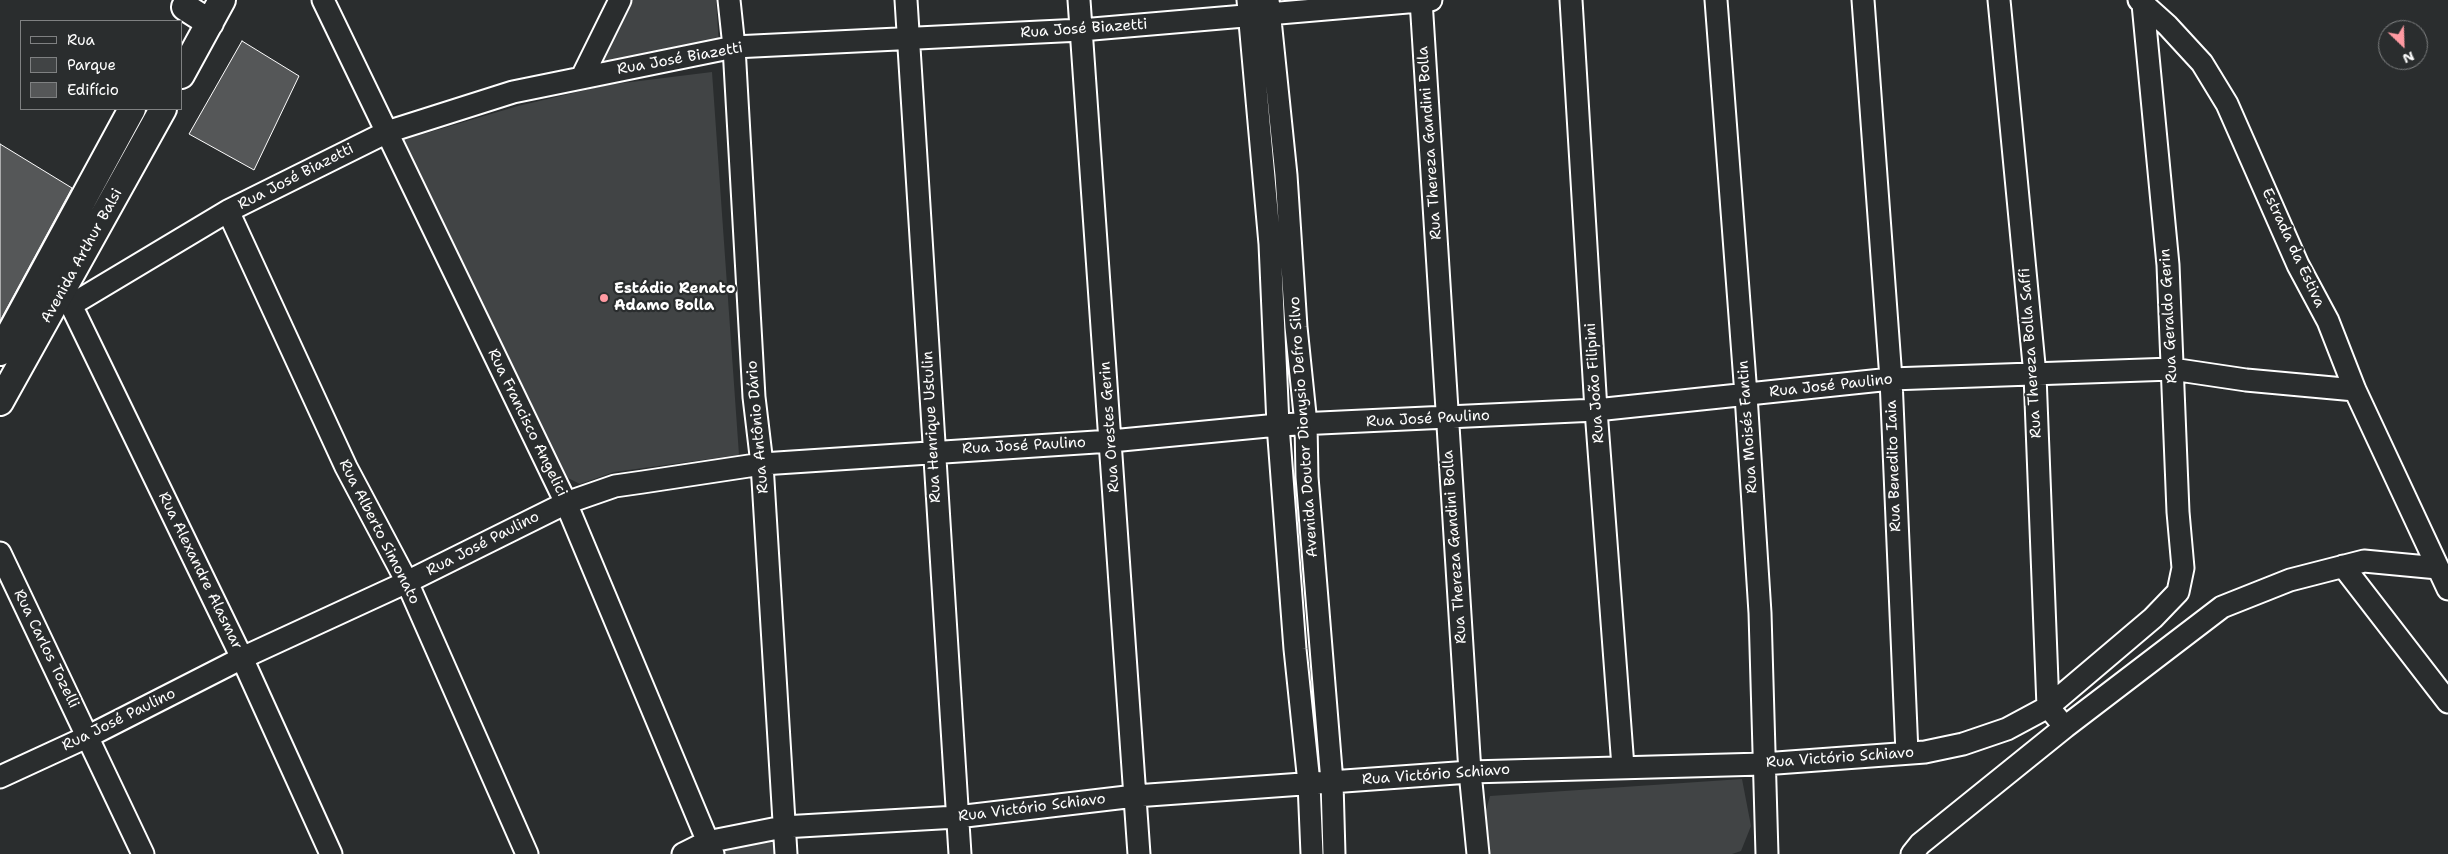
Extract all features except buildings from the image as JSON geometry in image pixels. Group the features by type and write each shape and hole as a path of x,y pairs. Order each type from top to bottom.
{"main road":[{"path":"182,73 222,0"},
{"path":"184,10 210,22"},
{"name":"Avenida Arthur Balsi","path":"0,352 131,110"},
{"name":"Avenida Arthur Balsi","path":"0,402 66,298 161,110"}],"street":[{"name":"Rua Francisco Angelici","path":"323,0 566,503 710,848"},
{"path":"582,77 620,0"},
{"name":"Rua Antônio Dário","path":"729,0 734,47 754,397 762,464 786,854"},
{"name":"Rua Henrique Ustulin","path":"906,0 960,854"},
{"name":"Rua Orestes Gerin","path":"1079,0 1139,854"},
{"name":"Rua Thereza Gandini Bolla","path":"1421,0 1470,772 1478,854"},
{"name":"Rua José Biazetti","path":"66,298 228,211 387,132 513,92 734,47 1082,30 1259,8 1431,0"},
{"name":"Rua João Filipini","path":"1571,0 1596,410 1623,767"},
{"name":"Rua Moisés Fantin","path":"1716,0 1746,395 1760,613 1767,854"},
{"name":"Rua Benedito Iaia","path":"1863,0 1891,379 1907,752"},
{"name":"Rua Thereza Bolla Saffi","path":"1999,0 2035,375 2048,707"},
{"name":"Rua Geraldo Gerin","path":"2141,2 2167,256 2178,512 2183,568 2178,592 2153,618"},
{"name":"Estrada da Estiva","path":"2141,2 2167,25 2202,63 2226,104 2298,264 2328,321 2352,385 2448,589"},
{"name":"Avenida Doutor Dionysio Defro Silvo","path":"1259,8 1286,175 1296,327 1306,424 1307,478 1332,782 1334,854"},
{"name":"Avenida Doutor Dionysio Defro Silvo","path":"1259,8 1278,425 1308,783 1312,854"},
{"name":"Rua Alberto Simonato","path":"228,211 346,468 407,582 527,854"},
{"name":"Rua Alexandre Alasmar","path":"47,268 66,298 242,658 331,854"},
{"name":"Rua José Paulino","path":"0,777 88,736 242,658 407,582 566,503 615,486 762,464 1111,441 1278,425 1596,410 1891,379 2150,370 2172,363 2246,380 2352,385"},
{"name":"Rua Carlos Tozelli","path":"0,553 143,854"},
{"path":"1912,854 1920,844 2065,727 2222,607 2290,580 2364,561 2438,568"},
{"path":"2343,566 2448,702"},
{"name":"Rua Victório Schiavo","path":"683,854 783,827 957,818 1135,796 1470,772 1763,764 1925,752 1963,744 2007,729 2048,707 2153,618"},
{"path":"2048,707 2065,727"}],"green space":[{"path":"632,0 716,0 719,45 597,63"},
{"name":"Estádio Renato Adamo Bolla","path":"712,72 739,455 614,472 580,484 568,478 403,140 518,106 607,85"},
{"path":"1742,779 1751,826 1741,851 1732,854 1490,854 1486,810 1490,796"},
{"path":"776,831 778,854 715,854 711,846"}],"place":[{"name":"Estádio Renato Adamo Bolla","path":"604,298"}]}
